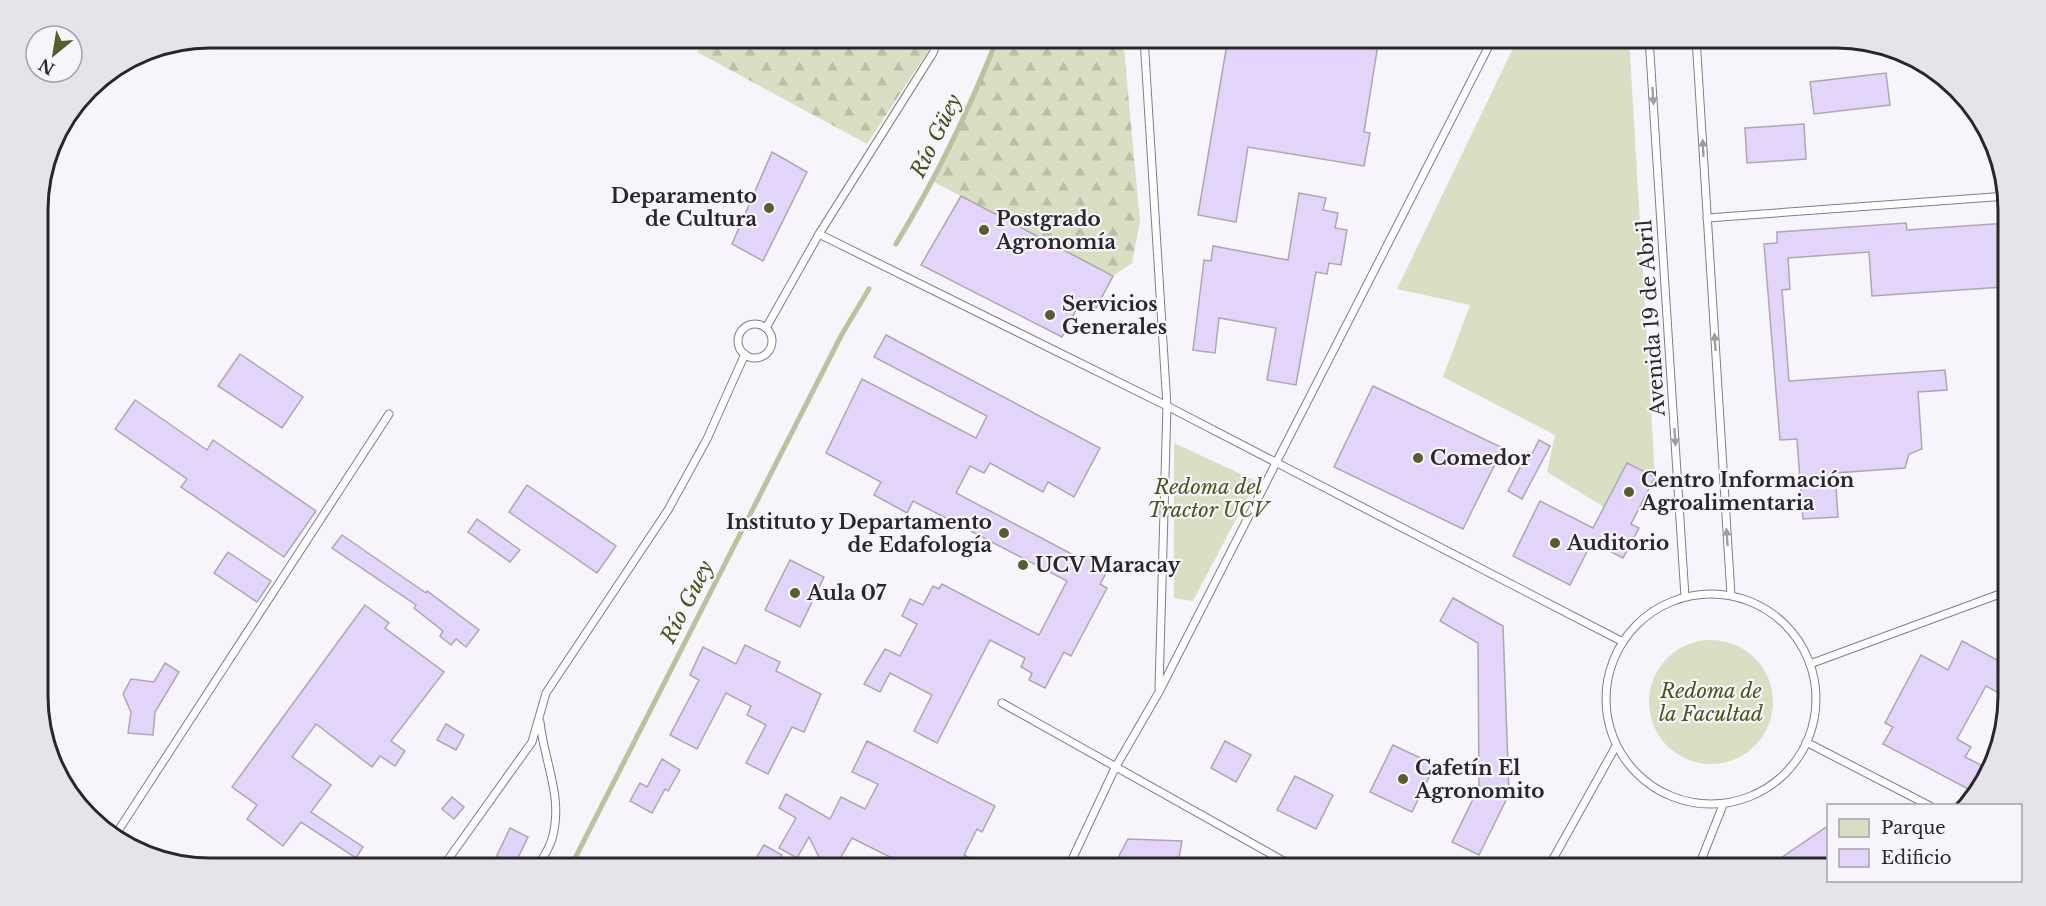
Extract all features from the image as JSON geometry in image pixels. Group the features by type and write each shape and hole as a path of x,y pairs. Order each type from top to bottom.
{"lane":[{"path":"766,327 819,234 935,48"},
{"path":"1144,48 1167,405 1159,692"},
{"path":"1073,858 1115,768 1159,692 1274,462 1488,48"},
{"name":"Avenida 19 de Abril","path":"1651,48 1685,597"},
{"path":"1697,48 1731,595"},
{"path":"1707,218 1997,197"},
{"path":"819,234 1167,405 1623,642"},
{"path":"753,324 766,327 772,338 769,350 758,357 745,354 739,343 742,330 753,324"},
{"path":"449,858 532,742 546,693 668,510 707,439 745,354"},
{"path":"119,830 389,414"},
{"path":"1731,595 1755,603 1780,619 1798,640 1810,664 1815,689 1815,713 1806,742 1782,776 1764,790 1746,799 1723,804 1682,802 1653,789 1631,769 1616,746 1605,696 1614,659 1623,642 1644,618 1662,606 1685,597 1731,595"},
{"path":"1810,664 1998,595"},
{"path":"1002,703 1278,858"},
{"path":"540,716 542,743 553,778 557,803 552,840 542,858"},
{"path":"1806,742 1926,804"},
{"path":"1554,858 1616,746"},
{"path":"1702,858 1723,804"}],"green space":[{"path":"700,48 929,48 867,144 697,52"},
{"path":"994,48 1124,48 1140,222 1132,263 1113,276 934,182 970,109"},
{"path":"1513,48 1630,48 1655,477 1627,463 1604,507 1547,472 1555,435 1443,377 1470,305 1397,289"},
{"name":"Redoma del Tractor UCV","path":"1174,443 1256,481 1193,601 1174,598"},
{"name":"Redoma de la Facultad","path":"1711,640 1735,644 1755,658 1769,678 1773,702 1769,726 1755,746 1735,760 1711,764 1687,760 1667,746 1653,726 1649,702 1653,678 1667,658 1687,644"}],"building":[{"path":"1226,48 1377,48 1364,132 1370,133 1364,166 1248,147 1236,222 1198,215"},
{"path":"1886,73 1890,105 1814,114 1810,82"},
{"path":"1804,124 1806,159 1747,163 1745,128"},
{"name":"Deparamento de Cultura","path":"772,152 807,172 763,261 732,244"},
{"path":"1299,193 1326,198 1323,210 1338,213 1335,228 1347,230 1341,265 1329,263 1327,274 1316,272 1296,385 1267,380 1276,328 1219,318 1215,353 1193,350 1204,260 1211,261 1213,246 1288,260"},
{"name":"Postgrado Agronomía","path":"961,196 1113,276 1096,308 1081,300 1062,337 921,265"},
{"path":"1906,223 1907,230 1998,224 1998,287 1872,296 1869,252 1788,258 1790,289 1782,290 1789,381 1945,370 1947,390 1918,392 1922,449 1909,454 1905,468 1835,473 1838,517 1803,519 1797,439 1780,440 1764,244 1777,243 1777,232"},
{"name":"Instituto y Departamento de Edafología","path":"886,335 1100,448 1074,497 1048,482 1043,492 990,463 984,473 970,466 956,493 1083,560 1086,556 1109,568 1100,584 1107,588 1071,656 1064,652 1045,688 1029,680 1032,673 1021,667 1025,658 990,640 937,743 914,731 932,695 890,673 880,692 864,684 885,649 900,656 917,624 902,616 910,599 923,605 933,586 939,589 942,584 1039,635 1067,581 913,501 907,513 874,495 881,482 826,453 862,379 976,438 987,416 874,357"},
{"path":"240,354 303,397 282,428 218,386"},
{"name":"Comedor","path":"1373,386 1503,448 1463,529 1334,467"},
{"path":"135,400 207,450 213,440 316,511 284,557 181,487 187,479 115,429"},
{"path":"1539,440 1550,446 1522,499 1508,491 1528,452 1532,454"},
{"path":"1627,463 1655,477 1631,524 1639,528 1623,558 1592,542 1570,585 1513,556 1540,501 1593,528"},
{"path":"527,485 616,546 597,573 509,512"},
{"path":"477,519 520,550 510,562 468,532"},
{"path":"342,535 426,593 427,591 479,630 466,647 456,639 451,645 440,636 443,631 414,608 416,605 332,548"},
{"path":"228,552 271,581 257,602 214,573"},
{"name":"Aula 07","path":"790,560 824,577 800,627 765,610"},
{"path":"1453,598 1503,626 1509,794 1479,855 1452,842 1479,787 1478,643 1440,621"},
{"path":"365,605 389,623 385,628 444,672 391,741 405,751 395,766 380,756 372,767 316,724 292,757 331,785 311,812 363,847 356,858 301,822 283,846 247,819 257,805 232,787"},
{"path":"1962,641 1998,660 1998,693 1986,686 1957,739 1971,747 1965,757 1982,766 1969,789 1883,744 1893,727 1885,723 1921,655 1948,670"},
{"path":"745,645 780,662 776,671 821,694 804,732 792,727 768,774 746,763 766,725 747,715 751,706 726,693 697,749 670,735 699,680 690,675 703,647 736,664"},
{"path":"165,663 179,672 155,712 153,735 128,733 131,712 123,694 131,679 154,682"},
{"path":"446,724 464,735 456,750 437,740"},
{"path":"867,741 995,806 982,832 977,829 964,855 970,858 892,858 852,838 840,858 820,858 809,837 797,858 779,848 796,818 779,808 786,794 830,819 841,797 865,809 878,784 852,772"},
{"path":"1225,741 1251,755 1236,782 1211,768"},
{"name":"Cafetín El Agronomito","path":"1393,745 1435,765 1412,812 1370,792"},
{"path":"662,759 680,770 668,791 665,789 652,813 630,801 640,783 647,787"},
{"path":"1295,776 1333,795 1316,829 1277,810"},
{"path":"452,797 464,807 454,819 442,809"},
{"path":"1827,827 1827,858 1781,858"},
{"path":"510,828 528,837 518,858 496,858"},
{"path":"1128,839 1182,841 1179,858 1120,858 1119,856"},
{"path":"764,845 782,855 780,858 756,858"}],"waterway":[{"name":"Río Güey","path":"896,244 962,122 993,48"},
{"name":"Río Guey","path":"575,858 842,334 869,289"}],"place":[{"name":"Deparamento de Cultura","path":"769,208"},
{"name":"Postgrado Agronomía","path":"984,230"},
{"name":"Servicios Generales","path":"1050,315"},
{"name":"Comedor","path":"1418,458"},
{"name":"Centro Información Agroalimentaria","path":"1629,492"},
{"name":"Instituto y Departamento de Edafología","path":"1004,533"},
{"name":"Auditorio","path":"1555,543"},
{"name":"UCV Maracay","path":"1023,565"},
{"name":"Aula 07","path":"795,593"},
{"name":"Cafetín El Agronomito","path":"1403,779"}]}
